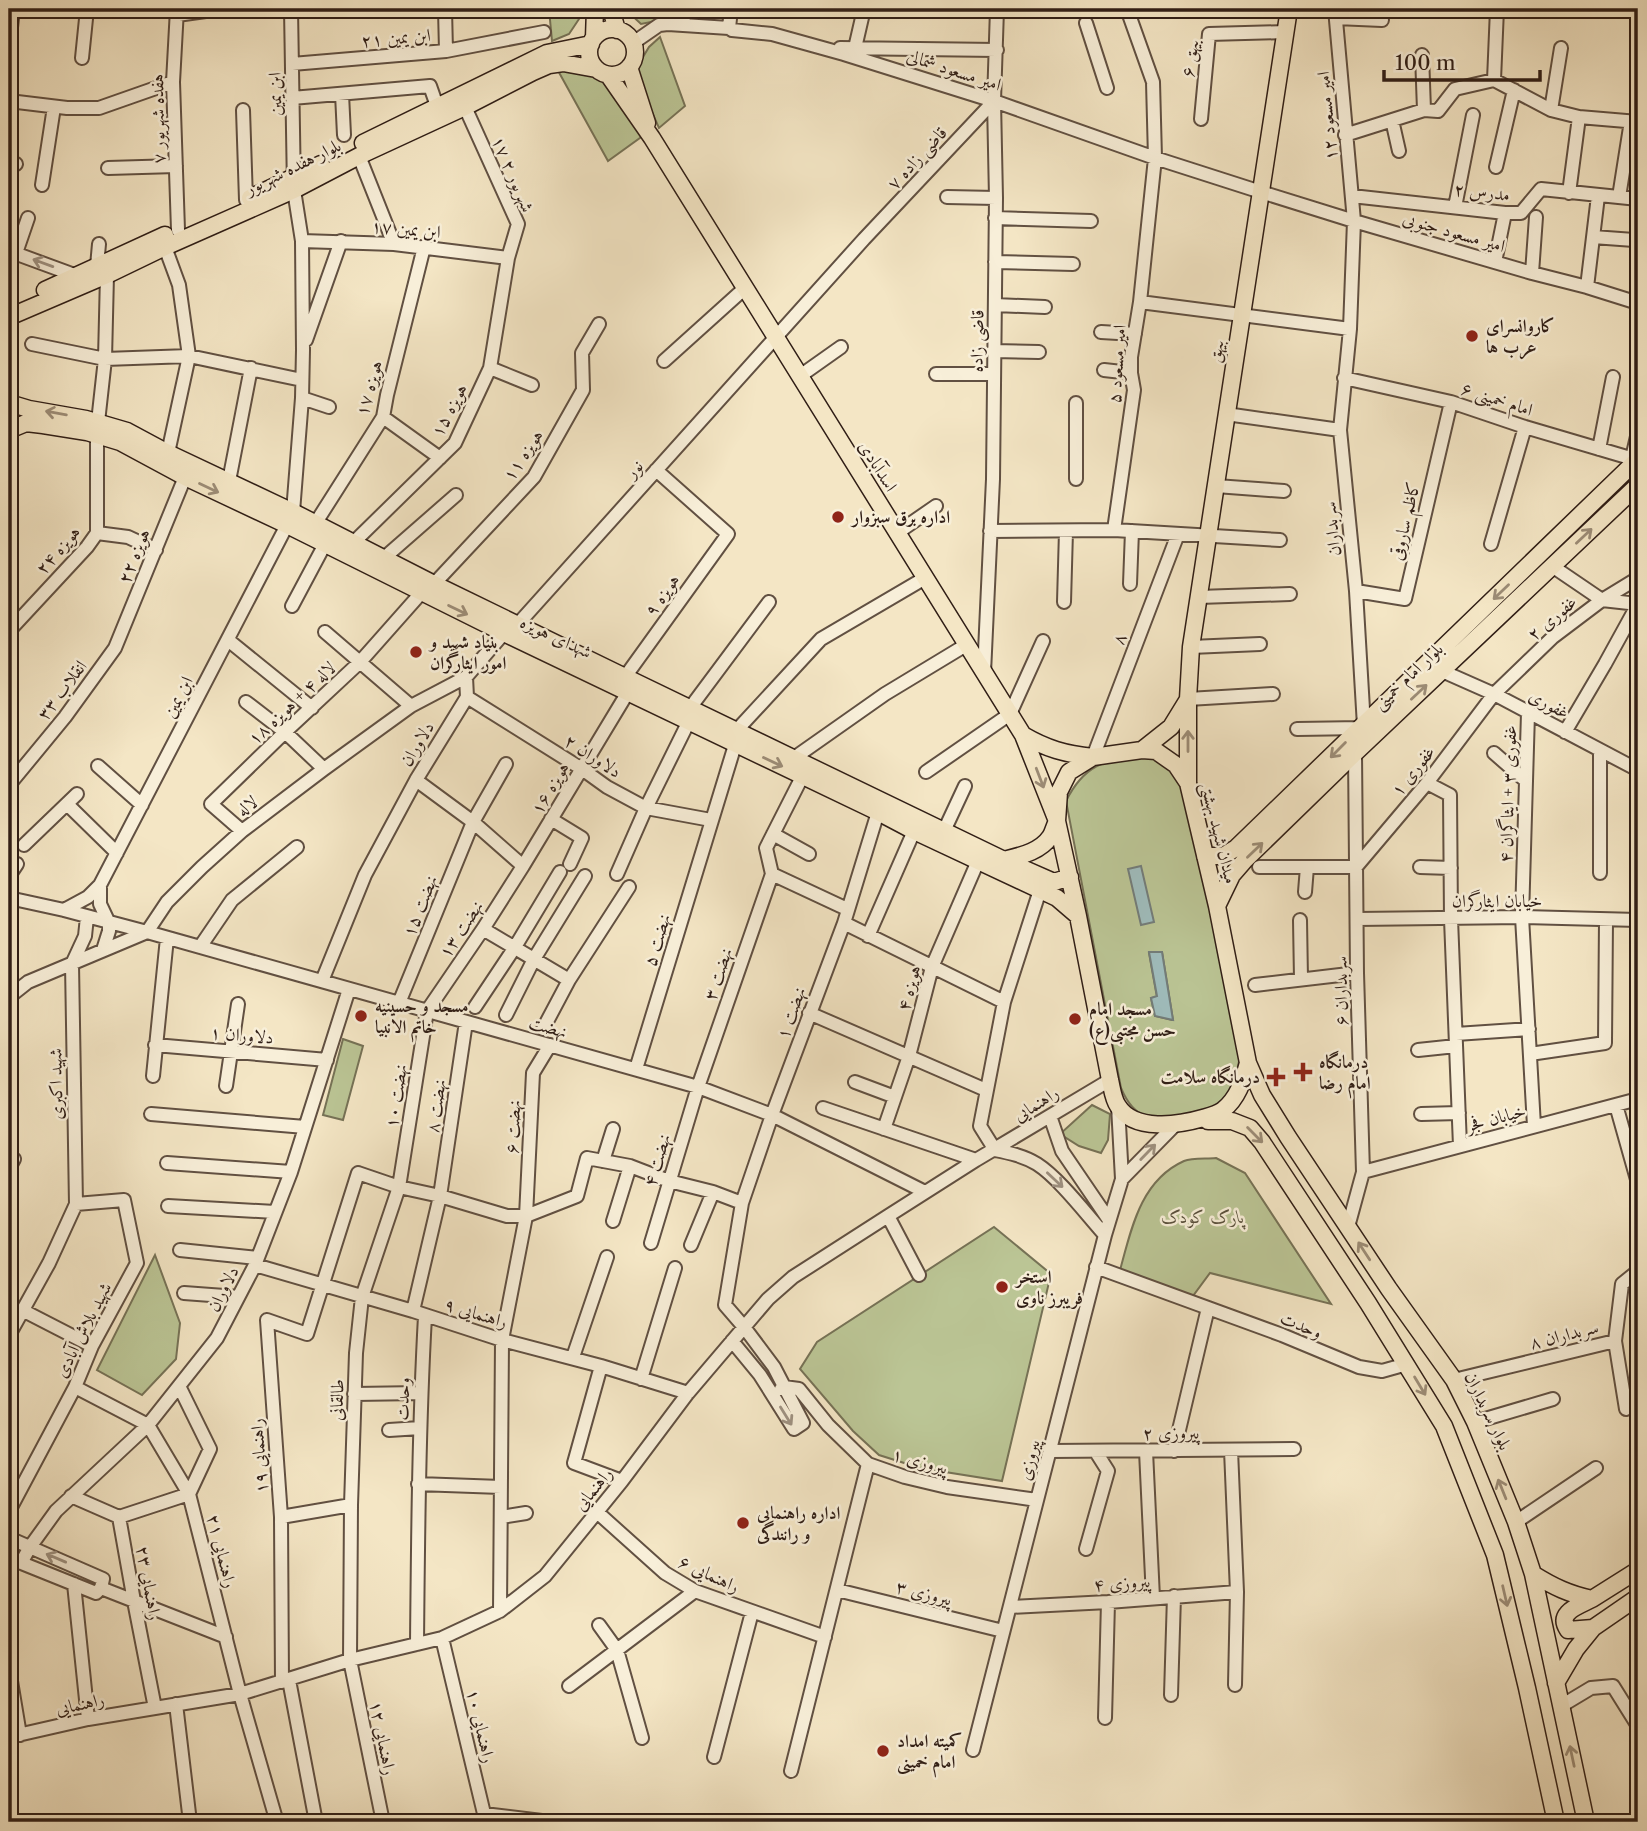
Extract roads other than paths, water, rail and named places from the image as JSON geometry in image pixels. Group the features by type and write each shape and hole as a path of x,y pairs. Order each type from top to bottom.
{"main road":[{"path":"592,41 604,30 624,32 633,43 634,57 629,67 621,73 602,72 590,57 594,9"},
{"path":"611,9 617,30"},
{"name":"بیهق","path":"1188,783 1191,647 1289,9"},
{"name":"بلوار هفده شهریور","path":"9,307 77,275 102,271 165,247 294,184 437,106 547,53 592,41"},
{"name":"بلوار هفده شهریور","path":"9,317 178,230 359,156 549,65 563,63 602,72"},
{"name":"اسدآبادی","path":"629,67 652,138"},
{"name":"اسدآبادی","path":"602,72 652,138 1010,714 1023,736 1057,821"},
{"name":"شهدای هویزه","path":"9,403 55,412 97,428 185,477 290,519 315,524 384,558 428,588 504,633 627,685 735,738 803,777 1040,890 1060,886"},
{"name":"شهدای هویزه","path":"9,430 26,424 127,432 229,481 325,544 518,624 627,685"},
{"name":"بلوار امام خمینی","path":"1217,906 1232,874 1362,727 1636,459"},
{"name":"بلوار امام خمینی","path":"1205,856 1223,856 1236,848 1355,752 1638,485"},
{"path":"1602,494 1614,508"},
{"path":"1023,736 1068,755 1093,757 1142,750 1171,727 1188,699"},
{"name":"شهدای هویزه","path":"735,738 794,758 1060,886 1078,916"},
{"name":"میدان شهید بهشتی","path":"1142,750 1156,751 1176,765 1188,783 1217,906 1248,1063"},
{"path":"1093,757 1069,772 1059,792 1057,821 1060,886 1078,916 1110,1080 1118,1106 1128,1116 1142,1123 1175,1125 1221,1112 1242,1086 1248,1063"},
{"path":"1004,860 1025,854 1045,843 1057,821"},
{"name":"بلوار سربداران","path":"1248,1063 1262,1096 1389,1289 1454,1380 1475,1422 1534,1574 1586,1822"},
{"path":"1191,1121 1232,1121 1250,1128 1262,1142 1368,1303 1444,1426 1495,1555 1556,1822"},
{"path":"1368,1303 1389,1289"},
{"path":"1593,1628 1568,1630 1564,1625 1565,1617 1569,1610 1638,1570"},
{"path":"1534,1574 1555,1588 1592,1599"},
{"path":"1556,1683 1593,1628 1638,1597"}],"street":[{"path":"9,46 13,9"},
{"path":"82,58 87,9"},
{"path":"177,12 220,9"},
{"name":"ابن یمین","path":"100,885 290,519 302,398 303,349 302,241 294,184 291,9"},
{"path":"445,9 446,51"},
{"path":"682,25 686,9"},
{"path":"729,28 731,9"},
{"path":"855,48 864,9"},
{"name":"قاضی زاده","path":"984,673 993,479 997,9"},
{"name":"امیر مسعود ۵","path":"1114,530 1135,390 1131,357 1140,302 1155,158 1153,82 1127,9"},
{"path":"1494,80 1497,9"},
{"name":"هفده شهریور ۷","path":"177,12 173,82 178,230"},
{"path":"1336,13 1382,20"},
{"name":"امیر مسعود ۱۲","path":"1336,13 1354,221 1350,329"},
{"path":"1086,23 1107,88"},
{"name":"امیر مسعود شمالی","path":"633,43 659,25 729,28 772,34 995,101 1155,158 1261,192"},
{"name":"ابن یمین ۲۱","path":"292,64 446,51 544,32"},
{"name":"بیهق ۶","path":"1201,119 1209,34 1286,32"},
{"path":"822,48 997,50"},
{"path":"1551,110 1561,48"},
{"path":"1422,55 1424,110"},
{"path":"1345,135 1424,110 1438,111 1455,89 1494,80 1551,110 1579,117 1635,122 1619,197"},
{"path":"9,101 66,108 99,108 173,82"},
{"path":"292,98 430,86 437,106"},
{"path":"1496,167 1514,90"},
{"path":"342,94 344,135"},
{"name":"قاضی زاده ۷","path":"776,338 864,239 995,101"},
{"path":"42,186 54,107"},
{"name":"۱۷ شهریور ۲","path":"464,107 518,224 508,258"},
{"path":"243,110 246,200"},
{"path":"1455,207 1473,115"},
{"path":"1569,193 1579,117"},
{"path":"1392,120 1399,151"},
{"path":"359,156 394,244"},
{"path":"108,168 176,166"},
{"name":"مدرس ۲","path":"1352,196 1505,213 1521,213 1542,189 1638,199"},
{"name":"امیر مسعود جنوبی","path":"1261,192 1638,303"},
{"path":"1587,287 1598,196"},
{"path":"947,197 996,198"},
{"path":"1495,262 1505,213"},
{"path":"1532,273 1536,217"},
{"path":"28,218 12,252 77,275"},
{"path":"995,218 1091,221"},
{"path":"1593,237 1634,240"},
{"name":"ابن یمین ۱۷","path":"302,241 394,244 508,258"},
{"path":"303,349 341,241"},
{"name":"هویزه ۲۴","path":"9,631 97,533 97,428 105,359 99,244"},
{"path":"165,247 179,285 189,356 168,453"},
{"name":"هویزه ۱۷","path":"315,524 383,417 424,247"},
{"name":"هویزه ۱۵","path":"353,543 455,443 491,368 508,258"},
{"path":"995,262 1073,264"},
{"path":"664,361 745,288"},
{"path":"1140,302 1350,329"},
{"path":"995,305 1045,307"},
{"name":"هویزه ۱۱","path":"428,588 534,477 583,390 582,353 599,324"},
{"name":"سربداران","path":"1350,329 1340,430 1356,591 1362,727"},
{"path":"1101,332 1135,334"},
{"name":"نور","path":"518,624 776,338"},
{"path":"32,344 105,359 189,356 302,380"},
{"path":"800,376 841,347"},
{"path":"993,351 1039,352"},
{"path":"229,481 251,368"},
{"path":"491,368 532,385"},
{"path":"1104,370 1131,373"},
{"path":"936,374 993,374"},
{"path":"1599,449 1612,377"},
{"name":"امام خمینی ۶","path":"1344,378 1451,402 1525,427 1636,459"},
{"path":"302,398 330,407"},
{"name":"کاظم ساروقی","path":"1356,591 1405,599 1451,402"},
{"path":"1076,403 1076,479"},
{"path":"1226,414 1340,430"},
{"path":"383,417 440,458"},
{"path":"1491,544 1525,427"},
{"path":"1636,459 1638,432"},
{"name":"هویزه ۹","path":"627,685 728,534 656,470"},
{"path":"1107,475 1121,476"},
{"name":"هویزه ۲۲","path":"116,648 185,477"},
{"path":"1216,486 1284,491"},
{"path":"384,558 456,495"},
{"path":"897,533 936,506"},
{"path":"990,531 1114,530 1280,540"},
{"path":"1064,602 1066,531"},
{"path":"1130,584 1132,531"},
{"path":"97,533 128,537 156,550"},
{"name":"۸","path":"1093,757 1178,534"},
{"path":"292,606 325,544"},
{"path":"1552,566 1602,600 1638,604 1565,732"},
{"path":"735,738 821,639 925,578"},
{"name":"غفوری ۲","path":"1494,694 1553,637 1602,600 1638,578"},
{"name":"لاله ۴ + هویزه ۱۸","path":"242,831 211,804 360,662 428,588"},
{"path":"1199,597 1290,594"},
{"path":"617,874 689,715 769,602"},
{"path":"325,632 411,706"},
{"name":"لاله","path":"147,932 167,902 242,831 411,706 466,677 504,633"},
{"path":"228,640 312,708"},
{"path":"926,772 1010,714 1043,641"},
{"path":"1191,647 1260,644"},
{"path":"794,758 885,694 966,645"},
{"name":"انقلاب ۳۳","path":"9,785 65,717 116,648"},
{"name":"غفوری","path":"1442,671 1494,694 1600,751 1638,768"},
{"path":"466,677 467,697"},
{"name":"هویزه ۱۶","path":"523,866 582,769 627,685"},
{"path":"1188,699 1273,694"},
{"name":"غفوری ۱","path":"1356,867 1427,783 1494,694"},
{"name":"دلاوران ۲","path":"467,697 607,787 646,808 711,820"},
{"name":"دلاوران","path":"322,981 365,875 416,780 467,697"},
{"path":"246,702 285,732 324,769"},
{"name":"غفوری ۳ + ایثاگران ۴","path":"1528,713 1522,917 1534,1126"},
{"path":"1297,729 1362,727"},
{"name":"نهضت ۵","path":"636,1069 735,738"},
{"path":"1600,751 1600,873"},
{"name":"سربداران ۶","path":"1348,1227 1363,1172 1357,972 1355,752"},
{"path":"1494,753 1526,781"},
{"name":"نهضت ۱۵","path":"399,1003 473,822 506,764"},
{"path":"98,766 142,805"},
{"path":"803,777 766,848 772,874 845,916 868,936 1004,1002"},
{"path":"416,780 473,822 523,866"},
{"path":"1427,783 1450,795 1451,919 1461,1146"},
{"path":"944,831 965,786"},
{"path":"24,845 77,794"},
{"path":"67,804 117,853"},
{"name":"نهضت ۱","path":"744,1326 725,1305 742,1203 845,916 878,812"},
{"path":"475,1007 582,838 551,819"},
{"path":"868,936 914,831"},
{"path":"773,834 809,854"},
{"path":"200,947 232,900 297,847"},
{"name":"هویزه ۴","path":"884,1129 909,1056 932,967 978,861"},
{"path":"9,876 17,864"},
{"name":"نهضت ۱۳","path":"427,1011 523,866"},
{"path":"1259,867 1356,867"},
{"path":"1305,892 1307,867"},
{"path":"1420,867 1451,867"},
{"name":"نهضت ۳","path":"698,1087 772,874"},
{"path":"506,1015 534,959 585,876"},
{"path":"100,885 100,904 109,923 103,950"},
{"path":"64,910 88,897 100,885"},
{"path":"543,1028 569,980 629,887"},
{"path":"1040,890 1004,1002 980,1126 995,1150 1016,1154 1038,1165 1105,1235"},
{"name":"نهضت","path":"9,898 147,932 698,1087 772,1115 925,1192"},
{"path":"72,964 85,936 87,917"},
{"name":"خیابان ایثارگران","path":"1357,919 1522,917 1638,920"},
{"path":"1300,920 1301,979"},
{"path":"1530,1054 1605,1043 1606,920"},
{"path":"483,929 569,980"},
{"path":"9,997 27,982 147,932"},
{"path":"153,1076 167,938"},
{"name":"شهید اکبری","path":"72,964 76,1204"},
{"path":"1255,985 1357,972"},
{"name":"دلاوران","path":"15,1561 30,1547 56,1511 148,1424 217,1338 256,1261 275,1212 349,989"},
{"path":"226,1086 238,1004"},
{"name":"نهضت ۱۰","path":"362,1297 399,1187 427,1011"},
{"path":"809,1013 986,1090"},
{"name":"نهضت ۸","path":"419,1313 466,1022"},
{"path":"1418,1050 1456,1040 1529,1029"},
{"name":"دلاوران ۱","path":"155,1045 327,1060"},
{"name":"نهضت ۶","path":"500,1611 502,1340 526,1216 533,1073 550,1045"},
{"name":"راهنمایی","path":"14,1736 88,1719 240,1694 350,1660 442,1638 500,1611 545,1576 622,1481 688,1393 768,1299 793,1277 976,1160 1110,1080"},
{"path":"855,1082 895,1097"},
{"name":"نهضت ۴","path":"651,1243 698,1087"},
{"name":"خیابان فجر","path":"1363,1172 1638,1099"},
{"path":"1616,1105 1638,1183"},
{"path":"1118,1106 1122,1180"},
{"path":"823,1108 976,1160"},
{"path":"1421,1114 1459,1113"},
{"path":"152,1114 305,1127"},
{"path":"1050,1116 1062,1151 1110,1220"},
{"path":"1122,1180 1175,1125"},
{"path":"603,1161 613,1129"},
{"path":"9,1155 13,1159 9,1168"},
{"path":"323,1286 358,1173 507,1216 526,1216 578,1196 587,1158 630,1166 742,1203"},
{"path":"167,1163 290,1172"},
{"path":"612,1221 630,1166"},
{"name":"پیروزی","path":"973,1750 1105,1235 1122,1180"},
{"path":"691,1245 713,1192"},
{"name":"شهید بلاش آبادی","path":"9,1511 137,1263 124,1200 76,1204"},
{"path":"9,1335 49,1263 76,1204"},
{"path":"169,1206 275,1212"},
{"path":"888,1216 919,1275"},
{"name":"راهنمایی ۹","path":"180,1250 256,1261 323,1286 502,1340 573,1357 688,1393"},
{"path":"573,1357 607,1257"},
{"path":"642,1379 675,1268"},
{"name":"وحدت","path":"1097,1268 1282,1335 1359,1367 1382,1371 1407,1364"},
{"path":"1615,1341 1622,1284 1638,1271"},
{"name":"راهنمایی ۱۹","path":"316,1822 285,1681 281,1517 267,1320 307,1334 323,1286"},
{"path":"184,1293 238,1297"},
{"name":"طالقانی","path":"350,1660 354,1394 362,1297"},
{"path":"1174,1451 1208,1308"},
{"path":"22,1310 92,1346"},
{"name":"وحدت","path":"417,1644 421,1393 419,1313"},
{"path":"732,1341 760,1376 794,1429 803,1423 774,1367 744,1326"},
{"name":"سربداران ۸","path":"1454,1380 1615,1341 1626,1409"},
{"path":"601,1366 574,1463 622,1481"},
{"path":"71,1496 119,1517 189,1493 210,1449 179,1386"},
{"path":"75,1387 148,1424"},
{"path":"772,1394 784,1387"},
{"name":"پیروزی ۱","path":"784,1387 799,1389 828,1424 868,1464 947,1487 1037,1500"},
{"path":"354,1394 421,1393"},
{"path":"1475,1422 1553,1399"},
{"name":"راهنمایی ۲۱","path":"148,1424 189,1493 240,1694 276,1819"},
{"path":"389,1430 420,1428"},
{"name":"پیروزی ۲","path":"1049,1451 1294,1449"},
{"path":"1231,1450 1237,1592 1235,1685"},
{"path":"1146,1451 1153,1598"},
{"path":"1086,1549 1108,1471 1096,1452"},
{"path":"791,1771 868,1464"},
{"path":"1516,1522 1596,1468"},
{"path":"418,1485 501,1487"},
{"path":"281,1517 351,1504"},
{"name":"راهنمایی ۶","path":"597,1512 664,1573 695,1591 825,1637"},
{"path":"500,1517 526,1513"},
{"name":"راهنمایی ۲۳","path":"119,1517 155,1708"},
{"path":"9,1538 103,1579 101,1588 96,1593 15,1561"},
{"path":"74,1584 88,1719"},
{"path":"101,1588 226,1637"},
{"name":"پیروزی ۳","path":"837,1590 1003,1631"},
{"path":"569,1686 695,1591"},
{"name":"پیروزی ۴","path":"1010,1607 1237,1592"},
{"path":"1171,1695 1174,1597"},
{"path":"1105,1718 1108,1602"},
{"path":"714,1757 752,1612"},
{"path":"599,1625 617,1650 642,1738"},
{"name":"راهنمایی ۱۰","path":"442,1638 485,1818"},
{"name":"راهنمایی ۱۲","path":"350,1660 383,1822"},
{"path":"9,1669 14,1736"},
{"path":"1561,1706 1591,1688 1614,1686 1638,1726"},
{"path":"176,1704 190,1822"},
{"path":"485,1818 550,1822"}],"water":[{"path":"1141,866 1154,922 1141,925 1128,869"},
{"path":"1149,952 1162,952 1173,1020 1155,1016 1151,998 1157,996"}],"place":[{"name":"کاروانسرای عرب ها","path":"1472,336"},
{"name":"اداره برق سبزوار","path":"838,517"},
{"name":"بنیاد شهید و امور ایثارگران","path":"416,652"},
{"name":"مسجد و حسینیه خاتم الانبیا","path":"361,1016"},
{"name":"مسجد امام حسن مجتبی(ع)","path":"1075,1019"},
{"name":"درمانگاه امام رضا","path":"1303,1072"},
{"name":"درمانگاه سلامت","path":"1276,1077"},
{"name":"استخر فریبرز ناوی","path":"1002,1287"},
{"name":"اداره راهنمایی و رانندگی","path":"743,1523"},
{"name":"کمیته امداد امام خمینی","path":"883,1751"}],"park label":[{"name":"پارک کودک","path":"1203,1217"}]}
